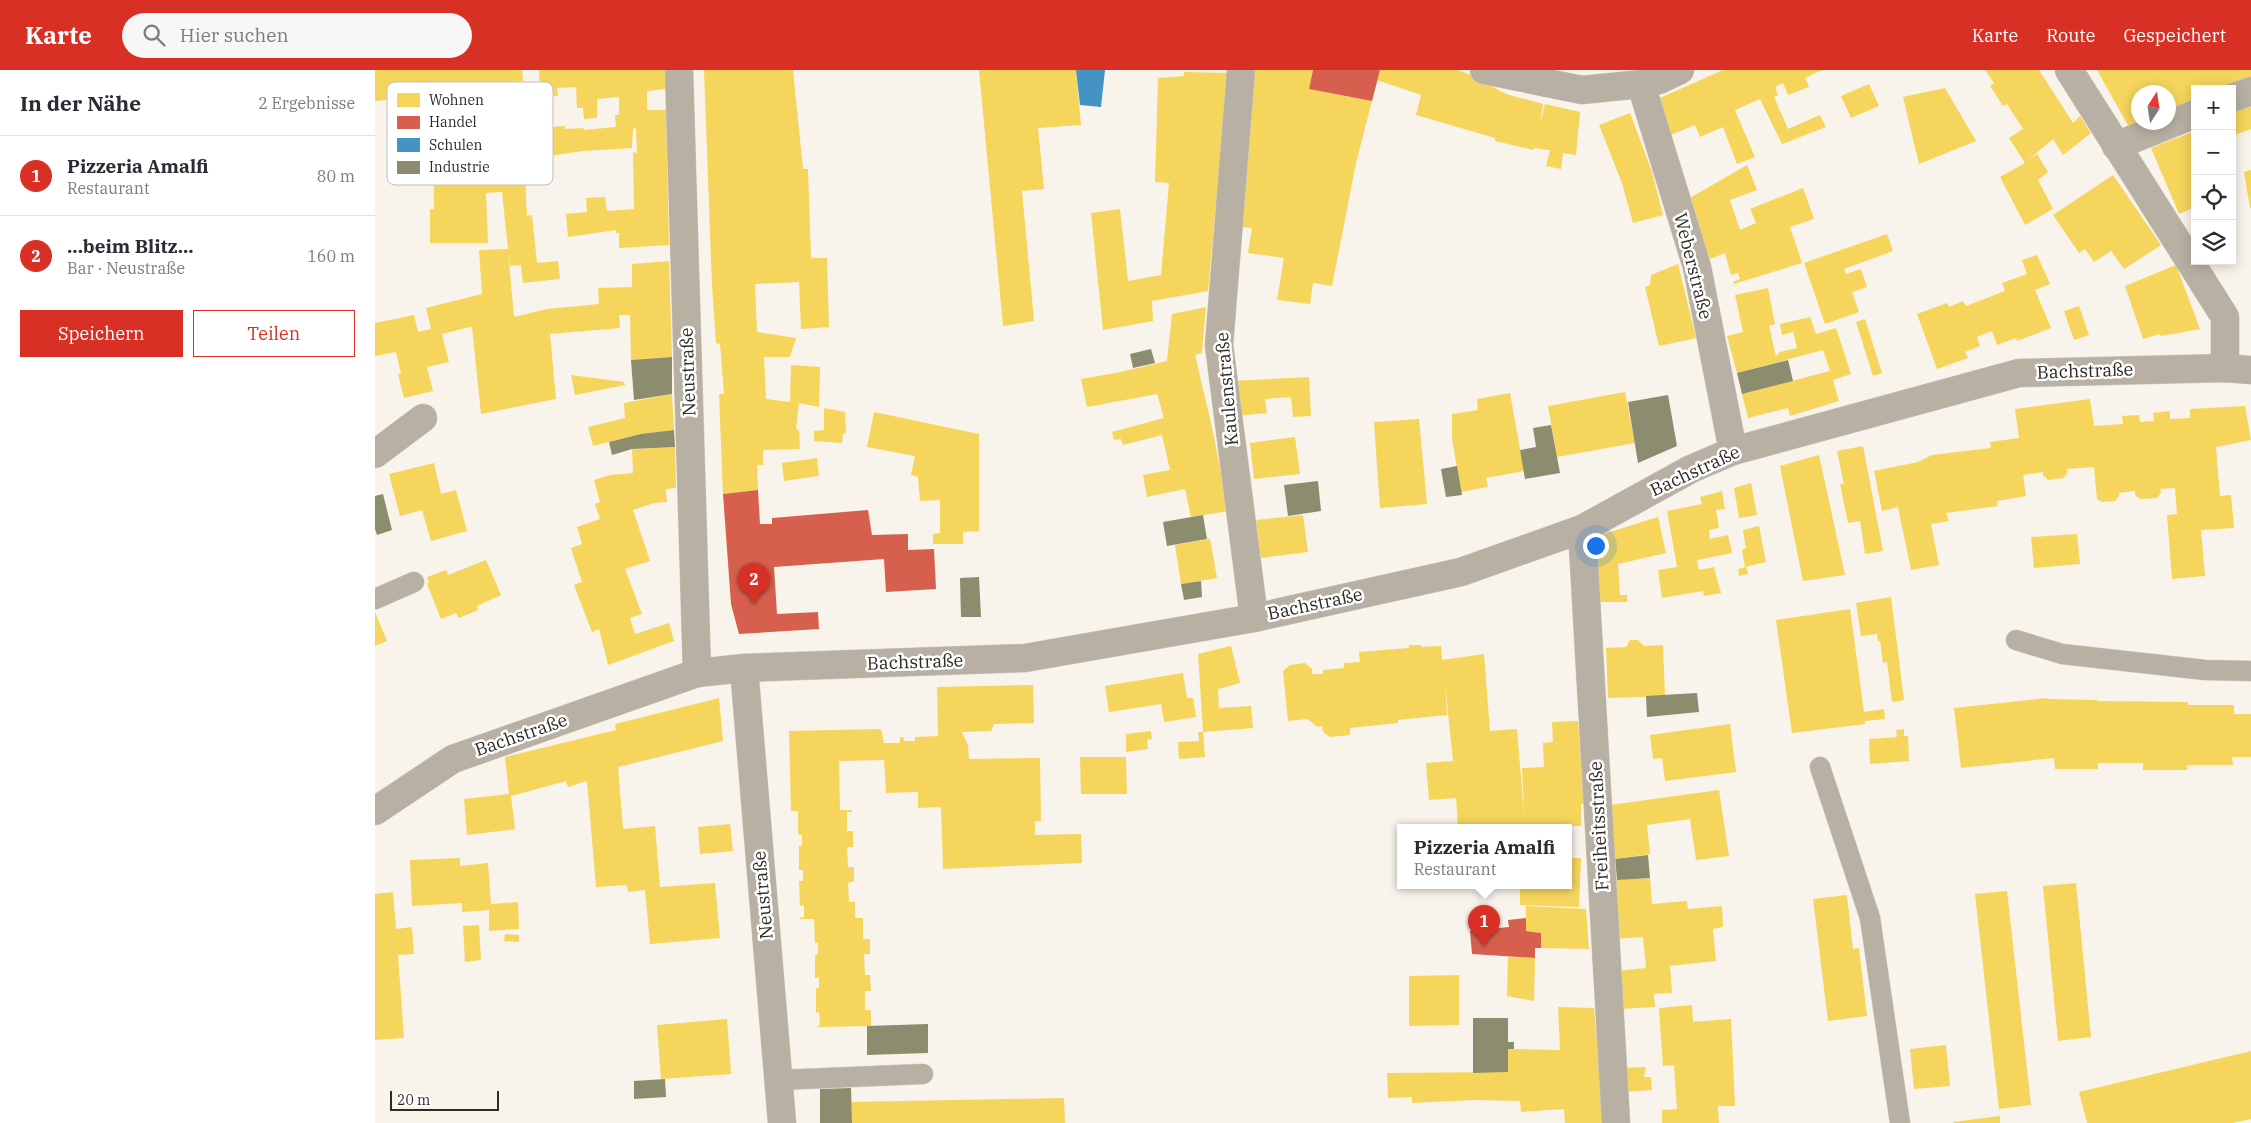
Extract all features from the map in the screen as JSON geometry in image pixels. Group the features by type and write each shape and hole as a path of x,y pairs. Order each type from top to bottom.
{"street":[{"name":"Neustraße","path":"679,70 697,673"},
{"name":"Kaulenstraße","path":"1241,70 1219,345 1254,618"},
{"path":"1484,70 1583,90 1641,84 1659,80 1680,70"},
{"path":"2069,70 2225,317 2238,369"},
{"name":"Weberstraße","path":"1641,84 1697,267 1733,451"},
{"path":"2236,96 2251,90"},
{"path":"2116,146 2191,116"},
{"name":"Bachstraße","path":"375,811 453,759 697,673 744,668 1025,658 1254,618 1461,572 1581,529 1691,469 1733,451 2019,373 2238,369"},
{"path":"375,454 423,418"},
{"name":"Freiheitsstraße","path":"1581,529 1616,1123"},
{"name":"Neustraße","path":"744,668 782,1123"}],"lane":[{"path":"375,599 414,582"},
{"path":"2016,640 2062,654 2205,670 2251,671"},
{"path":"1819,767 1871,918 1900,1123"},
{"path":"778,1080 923,1074"}],"building: Wohnen":[{"path":"375,70 522,70 523,81 387,82 387,100 375,101"},
{"path":"539,70 665,70 666,89 647,91 647,110 666,110 669,245 619,248 619,233 616,233 616,230 568,237 566,214 587,212 586,198 605,197 607,211 634,209 633,152 637,153 636,128 633,129 632,148 583,151 553,155 553,127 565,126 565,129 584,128 584,130 616,127 615,115 619,115 619,97 597,99 597,118 584,119 583,108 577,108 576,87 557,88 558,96 553,96 553,82 539,82"},
{"path":"704,70 793,70 803,169 808,169 811,258 827,258 829,327 801,329 799,282 755,284 757,332 796,338 790,357 764,357 766,399 790,402 791,365 820,367 819,407 799,403 796,429 799,430 800,449 763,450 763,465 757,465 758,490 723,494 719,394 724,394 720,344 716,343 712,286"},
{"path":"979,70 1076,70 1081,125 1038,128 1044,189 1022,191 1034,321 1003,326"},
{"path":"1253,70 1313,70 1309,89 1372,101 1356,163 1332,286 1313,283 1310,304 1277,300 1284,258 1248,253 1252,228 1241,227"},
{"path":"1380,70 1457,70 1469,74 1506,94 1543,104 1540,124 1545,104 1580,112 1576,155 1563,153 1561,169 1546,166 1550,150 1534,148 1534,150 1495,141 1495,138 1416,115 1421,95 1377,80"},
{"path":"1723,70 1822,70 1805,78 1809,87 1788,95 1783,83 1775,87 1778,95 1774,97 1788,129 1820,115 1826,127 1782,144 1760,99 1735,110 1755,157 1737,164 1723,127 1700,137 1695,125 1666,137 1653,101"},
{"path":"1985,70 2039,70 2073,123 2080,116 2091,133 2063,155 2053,139 2027,161 2037,154 2048,172 2038,180 2053,209 2025,225 2000,177 2025,163 2009,138 2023,129 2007,104 2003,106 1990,86 1994,83"},
{"path":"2097,70 2251,70 2251,81 2236,87 2236,85 2191,85 2191,105 2176,111 2176,85 2131,85 2130,129"},
{"path":"1184,72 1228,73 1208,291 1152,301 1153,321 1103,330 1091,213 1120,209 1128,281 1161,275 1169,183 1155,182 1158,78 1184,76"},
{"path":"1869,84 1879,106 1851,118 1841,96"},
{"path":"1945,88 1976,141 1919,164 1903,97"},
{"path":"2251,102 2251,129 2236,135 2236,130 2236,108"},
{"path":"1630,113 1652,172 1663,215 1633,223 1622,183 1599,125"},
{"path":"2191,133 2191,209 2179,214 2151,148"},
{"path":"1747,165 1757,190 1730,200 1740,230 1756,223 1750,209 1803,188 1814,219 1790,227 1802,263 1734,284 1733,282 1740,279 1738,273 1731,275 1725,253 1710,259 1688,199"},
{"path":"2251,170 2251,208 2250,208 2244,172"},
{"path":"2113,175 2161,245 2124,269 2111,251 2094,262 2085,249 2079,253 2053,215"},
{"path":"434,185 525,185 527,216 532,215 537,263 558,261 560,279 523,283 521,265 510,266 508,251 514,317 547,309 599,304 598,288 632,287 632,264 669,261 672,357 631,360 630,315 619,315 620,328 550,334 556,399 481,414 472,327 470,327 442,334 449,362 427,367 433,391 404,398 398,374 401,374 396,352 375,356 375,323 414,315 418,332 431,329 426,308 482,294 479,250 508,249 502,192 486,193 488,243 430,243 430,209 434,209"},
{"path":"1887,234 1893,251 1844,269 1846,274 1861,269 1867,287 1852,292 1859,312 1825,324 1804,263"},
{"path":"2037,255 2050,284 2035,290 2051,328 2017,341 2016,338 1997,345 1992,331 1977,337 1980,346 1965,352 1968,358 1937,369 1917,314 1947,303 1949,307 1963,301 1966,306 2005,291 2002,283 2027,274 2022,260"},
{"path":"1678,264 1696,338 1659,346 1645,287 1650,285 1651,275"},
{"path":"2176,265 2200,329 2161,336 2160,334 2143,339 2125,286"},
{"path":"1768,288 1775,324 1769,326 1776,356 1780,352 1797,348 1793,332 1782,335 1780,324 1810,317 1816,334 1836,328 1851,374 1833,380 1839,401 1790,416 1788,408 1748,418 1742,394 1830,371 1823,350 1737,373 1727,336 1743,332 1735,295"},
{"path":"2079,306 2089,335 2074,340 2064,311"},
{"path":"1206,307 1202,353 1195,355 1229,511 1191,517 1185,489 1147,497 1143,475 1170,470 1162,435 1123,445 1121,439 1114,440 1112,432 1164,418 1157,394 1087,407 1081,379 1167,361 1172,314"},
{"path":"1865,319 1882,373 1873,376 1856,322"},
{"path":"571,375 624,382 625,385 575,395"},
{"path":"1309,377 1311,416 1293,417 1291,397 1265,399 1267,413 1235,416 1232,381"},
{"path":"1625,392 1635,443 1557,457 1548,406"},
{"path":"1510,393 1524,471 1486,478 1488,487 1461,492 1452,438 1452,414 1478,410 1477,399"},
{"path":"672,394 674,430 641,434 593,446 588,427 625,418 624,403"},
{"path":"2090,399 2094,426 2123,424 2122,416 2139,415 2140,422 2154,421 2153,413 2170,411 2170,419 2190,418 2190,409 2245,406 2251,440 2216,447 2220,496 2231,495 2234,528 2201,530 2205,576 2172,579 2167,515 2177,514 2175,488 2160,489 2161,493 2157,498 2140,499 2135,495 2135,491 2119,493 2115,501 2102,502 2097,499 2094,467 2067,469 2067,474 2063,478 2048,480 2043,475 2043,472 2023,475 2026,496 1997,501 1998,506 1946,513 1949,521 1931,524 1939,565 1911,570 1898,507 1882,511 1874,471 1918,462 1932,455 1991,448 1990,442 2019,438 2015,409"},
{"path":"824,408 845,412 846,434 843,433 842,443 814,441 814,431 824,430"},
{"path":"874,412 979,434 979,531 963,532 963,544 933,544 933,534 940,533 940,500 920,501 918,477 911,475 915,456 867,447"},
{"path":"1419,419 1427,504 1380,508 1374,422"},
{"path":"1295,437 1300,474 1254,479 1250,443"},
{"path":"1863,446 1883,551 1865,554 1860,521 1848,523 1840,484 1844,484 1837,451"},
{"path":"675,447 676,488 666,489 667,502 654,503 633,510 650,561 625,569 642,614 630,618 635,634 669,623 674,641 608,665 599,629 592,632 574,585 582,582 571,548 582,544 577,527 600,519 595,504 600,502 594,480 610,475 633,473 632,449"},
{"path":"1819,455 1845,575 1803,581 1780,466"},
{"path":"817,458 819,476 784,481 782,463"},
{"path":"434,463 441,494 456,490 467,531 431,541 422,510 400,516 389,474"},
{"path":"1751,483 1757,515 1739,518 1734,488"},
{"path":"1722,491 1725,509 1716,510 1719,528 1709,530 1710,539 1728,535 1732,553 1697,560 1699,570 1714,567 1721,593 1704,596 1703,591 1662,598 1658,570 1677,567 1667,511 1702,504 1700,497"},
{"path":"1303,515 1308,552 1261,558 1256,520"},
{"path":"1658,517 1666,553 1618,564 1620,595 1627,595 1627,602 1598,602 1597,536"},
{"path":"1759,526 1766,562 1745,567 1742,550 1746,548 1743,530"},
{"path":"2077,534 2080,564 2034,568 2031,537"},
{"path":"1210,539 1217,578 1181,584 1175,545"},
{"path":"486,560 501,595 477,606 478,610 459,618 456,613 441,619 427,584 429,582 427,577 446,570 448,575"},
{"path":"1746,567 1748,574 1739,576 1738,569"},
{"path":"1891,597 1904,700 1892,702 1887,662 1883,663 1880,641 1878,641 1877,634 1861,636 1856,603"},
{"path":"1850,609 1864,712 1884,709 1885,719 1865,721 1865,724 1792,733 1776,620"},
{"path":"375,612 387,641 375,646"},
{"path":"1630,640 1638,640 1644,646 1663,645 1665,696 1608,698 1606,648 1626,647"},
{"path":"1409,645 1421,645 1421,647 1441,646 1442,660 1484,654 1490,731 1517,729 1524,815 1522,768 1544,767 1543,743 1553,742 1552,722 1578,721 1584,804 1581,804 1581,826 1572,826 1572,824 1458,824 1456,798 1429,800 1426,763 1453,761 1445,685 1447,715 1398,720 1398,723 1350,728 1350,735 1330,737 1323,732 1322,726 1317,727 1308,719 1288,721 1283,671 1290,665 1305,663 1312,669 1312,674 1323,674 1323,670 1344,668 1344,663 1360,662 1359,652 1409,648"},
{"path":"1231,646 1240,683 1218,689 1219,708 1251,706 1253,728 1203,732 1198,654"},
{"path":"1183,673 1187,698 1193,698 1196,717 1164,722 1161,704 1109,712 1105,686"},
{"path":"1033,685 1034,723 994,724 991,731 962,732 968,745 969,759 1040,758 1041,821 1035,821 1035,835 1081,834 1082,863 943,869 941,807 918,808 918,792 886,793 884,760 839,761 840,810 852,810 852,812 847,812 847,831 853,831 853,847 847,847 848,867 854,867 854,881 848,883 849,902 855,902 855,918 863,918 863,939 870,939 870,954 864,954 865,975 870,975 871,991 865,991 865,1010 871,1010 871,1026 816,1027 820,1025 819,1012 816,1013 816,988 819,988 819,977 815,978 815,955 818,954 818,943 815,943 814,919 800,919 800,917 804,918 804,905 800,906 799,881 803,881 803,870 799,870 799,846 802,846 802,835 798,834 798,811 791,811 789,731 881,729 884,743 900,743 900,737 904,738 904,741 915,741 915,737 938,736 937,687"},
{"path":"719,698 723,741 618,767 623,829 655,826 660,887 715,883 720,938 650,944 645,890 628,892 627,885 596,887 587,781 568,787 566,781 511,796 515,829 467,835 464,799 509,794 505,757 616,730 615,724"},
{"path":"2047,698 2097,701 2188,702 2188,705 2234,705 2234,714 2251,714 2251,757 2232,757 2233,765 2187,765 2187,770 2143,770 2143,763 2098,763 2098,769 2055,769 2054,758 1961,768 1954,708"},
{"path":"1730,724 1736,772 1665,781 1662,758 1653,759 1650,735"},
{"path":"1904,729 1904,736 1908,736 1909,761 1870,764 1869,739 1897,737 1896,730"},
{"path":"1151,731 1152,739 1147,740 1148,749 1126,752 1126,734"},
{"path":"1198,732 1203,732 1205,757 1179,759 1178,742 1199,741"},
{"path":"1080,757 1126,757 1127,794 1081,794"},
{"path":"1719,790 1729,856 1696,860 1690,819 1647,825 1650,854 1615,859 1610,805"},
{"path":"730,824 733,851 700,854 698,827"},
{"path":"460,858 460,866 488,863 491,904 518,902 519,929 489,931 489,910 462,912 462,903 412,906 410,860"},
{"path":"1572,858 1581,858 1579,907 1520,905 1520,889 1572,889"},
{"path":"1650,878 1652,904 1687,901 1688,909 1722,906 1723,927 1713,929 1716,961 1670,966 1672,993 1654,994 1655,1007 1620,1009 1616,971 1646,968 1643,937 1613,939 1610,880"},
{"path":"2076,883 2091,1037 2058,1041 2043,886"},
{"path":"2007,891 2031,1105 1999,1109 1975,894"},
{"path":"393,892 396,929 412,927 414,954 398,955 404,1038 375,1040 375,894"},
{"path":"1847,895 1853,949 1859,948 1867,1016 1828,1021 1813,899"},
{"path":"1526,906 1586,909 1589,949 1541,948 1541,933 1526,931"},
{"path":"479,925 481,960 465,962 463,926"},
{"path":"505,934 519,935 519,942 504,941"},
{"path":"1508,957 1535,958 1534,1001 1507,996"},
{"path":"1459,975 1459,1025 1409,1026 1409,976"},
{"path":"1692,1005 1693,1022 1731,1019 1735,1106 1718,1106 1719,1123 1662,1123 1662,1110 1677,1109 1674,1065 1663,1066 1659,1008"},
{"path":"1558,1007 1594,1008 1604,1123 1565,1123 1564,1109 1521,1112 1520,1101 1475,1100 1412,1103 1412,1097 1388,1098 1387,1073 1508,1072 1508,1049 1560,1050"},
{"path":"727,1019 731,1074 661,1079 657,1025"},
{"path":"1946,1045 1950,1086 1914,1089 1910,1049"},
{"path":"2251,1051 2251,1119 2232,1123 2087,1123 2079,1092"},
{"path":"1646,1067 1644,1077 1651,1077 1652,1090 1624,1092 1623,1068"},
{"path":"1064,1098 1065,1123 852,1123 851,1102"},
{"path":"2000,1116 2000,1123 1953,1122"}],"building: Handel":[{"path":"1313,70 1380,70 1372,101 1309,89"},
{"path":"758,490 760,524 772,524 772,518 868,510 872,535 908,534 908,550 934,549 936,589 886,592 884,559 774,567 777,614 818,612 819,629 739,634 731,604 723,494"},
{"path":"1526,918 1526,931 1541,933 1541,948 1535,948 1535,958 1472,954 1470,931 1509,927 1508,920"}],"building: Schulen":[{"path":"1076,70 1105,70 1101,107 1080,105"}],"building: Industrie":[{"path":"1151,349 1155,363 1133,368 1130,354"},
{"path":"672,357 672,394 634,400 631,360"},
{"path":"1788,360 1793,381 1742,394 1737,373"},
{"path":"1668,395 1677,446 1638,463 1628,402"},
{"path":"1551,425 1560,473 1525,479 1520,450 1536,447 1533,428"},
{"path":"674,430 675,447 632,449 612,455 609,442 641,434"},
{"path":"1457,466 1462,495 1446,497 1441,469"},
{"path":"1318,481 1321,511 1288,516 1284,485"},
{"path":"383,494 392,530 377,535 375,529 375,496"},
{"path":"1203,515 1207,539 1167,546 1163,522"},
{"path":"979,577 981,617 961,617 960,578"},
{"path":"1201,581 1202,597 1184,600 1181,584"},
{"path":"1697,693 1699,712 1647,717 1646,696"},
{"path":"1648,855 1650,878 1617,880 1615,859"},
{"path":"1473,1018 1508,1018 1508,1042 1514,1042 1514,1049 1508,1049 1508,1072 1473,1073"},
{"path":"928,1024 928,1053 867,1055 867,1026"},
{"path":"665,1079 666,1097 634,1099 634,1081"},
{"path":"851,1088 852,1123 820,1123 820,1089"}],"place":[{"name":"...beim Blitz...","path":"754,604"},
{"name":"Pizzeria Amalfi","path":"1484,946"}]}
